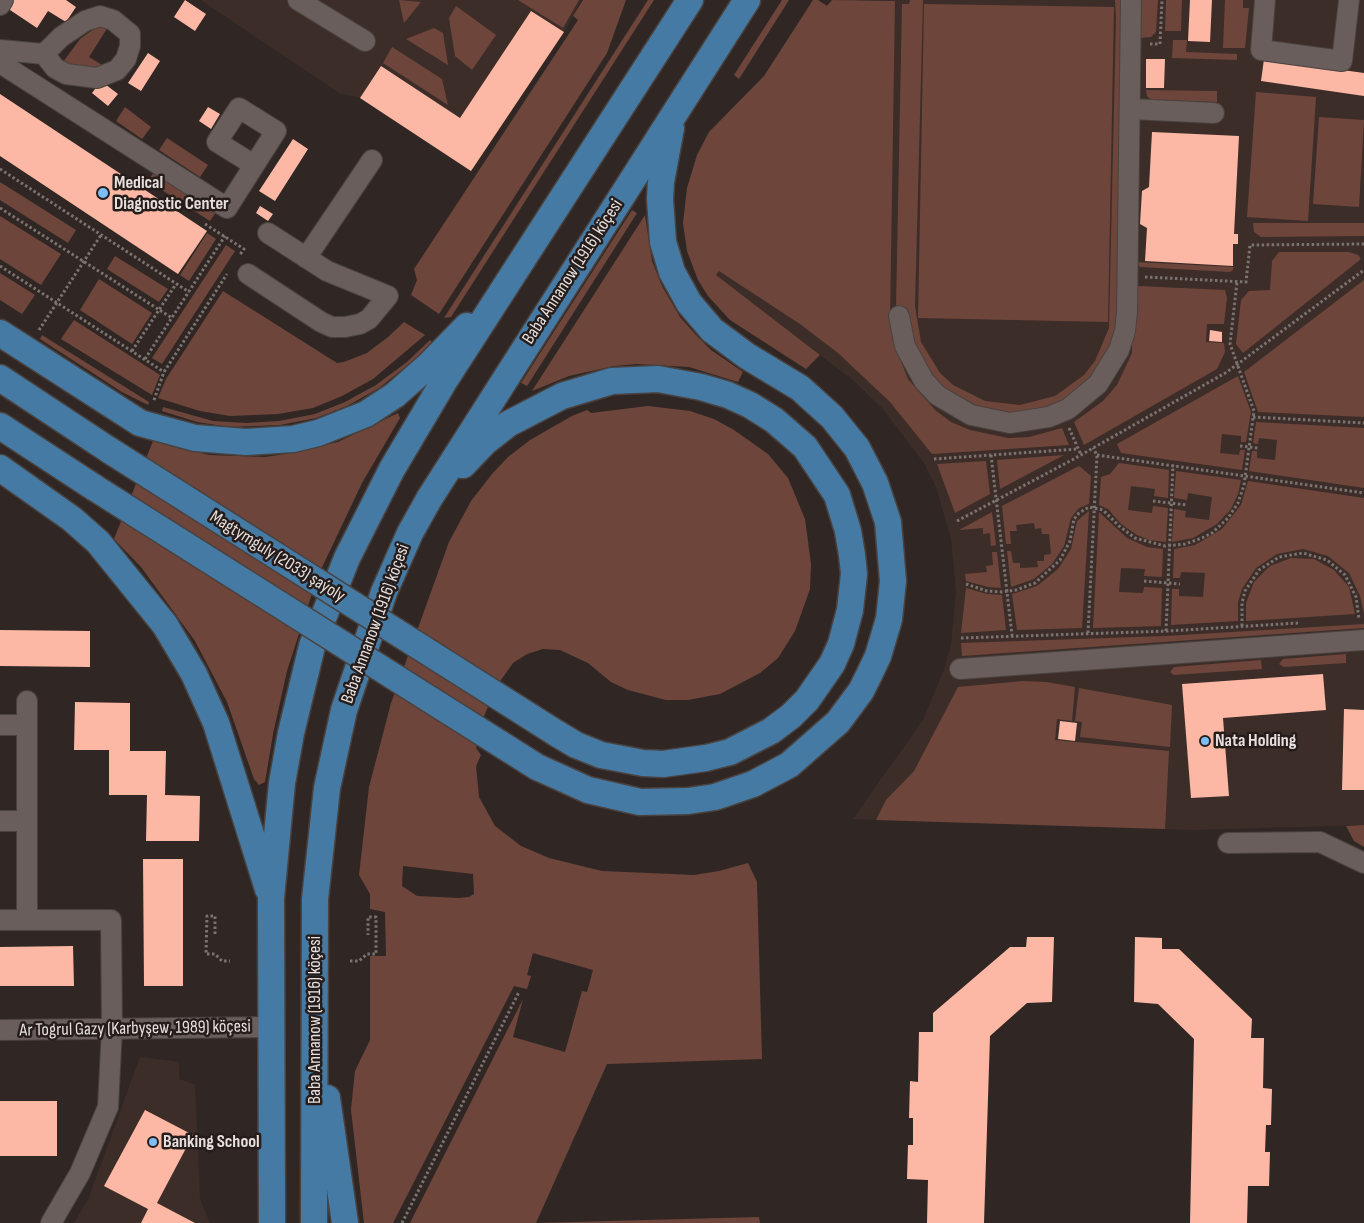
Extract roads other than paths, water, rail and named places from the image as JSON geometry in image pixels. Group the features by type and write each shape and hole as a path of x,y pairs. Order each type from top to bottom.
{"main road":[{"path":"272,1223 271,898 282,783 291,733 312,646 334,587 392,468 443,383 509,285 690,0"},
{"name":"Baba Annanow (1916) köçesi","path":"314,1223 315,898 327,788 336,740 351,686 391,574 410,532 429,499 747,0"},
{"path":"0,426 537,767 588,790 640,802 688,801 715,796 753,784 789,766 838,722 861,692 878,656 889,619 893,581 888,522 875,484 857,448 832,416 800,388 747,356 712,330 689,303 672,272 663,242 660,199 661,182 674,115"},
{"path":"0,333 119,411 140,422 195,438 246,442 274,441 302,437 339,426 366,414 395,395 430,365 509,285"},
{"name":"Magtymguly (2033) şaýoly","path":"0,378 108,450 576,746 601,755 643,763 663,764 706,758 730,752 771,731 791,716 807,700 832,664 841,644 850,610 854,574 848,531 837,495 805,447 792,434 750,405 728,395 680,382 638,378 586,387 533,409 508,424 486,442 429,499"},
{"path":"0,468 72,520 98,542 165,625 194,674 216,723 238,800 271,898"},
{"path":"315,1030 346,1223"}],"street":[{"path":"0,6 4,0"},
{"path":"298,0 365,41"},
{"path":"899,316 904,346 913,364 937,395 971,416 1010,423 1030,422 1062,412 1084,398 1098,384 1119,350 1125,331 1131,108 1131,0"},
{"path":"1265,0 1261,50 1342,61 1349,0"},
{"path":"0,50 44,54"},
{"path":"0,63 227,208 254,166"},
{"path":"1131,108 1214,113"},
{"path":"306,258 372,160"},
{"path":"243,265 322,322 332,326 345,327 360,324 369,319 388,296 327,271 268,233"},
{"path":"960,669 1364,640"},
{"path":"27,701 27,920"},
{"path":"0,725 27,725"},
{"path":"0,821 27,821"},
{"path":"1228,843 1320,842 1364,863"},
{"path":"0,920 111,920 112,1028 108,1107 80,1173 51,1223"},
{"name":"Ar Togrul Gazy (Karbyşew, 1989) köçesi","path":"0,1030 270,1027"}],"place":[{"name":"Medical Diagnostic Center","path":"103,193"},
{"name":"Nata Holding","path":"1205,741"},
{"name":"Banking School","path":"153,1142"}]}
